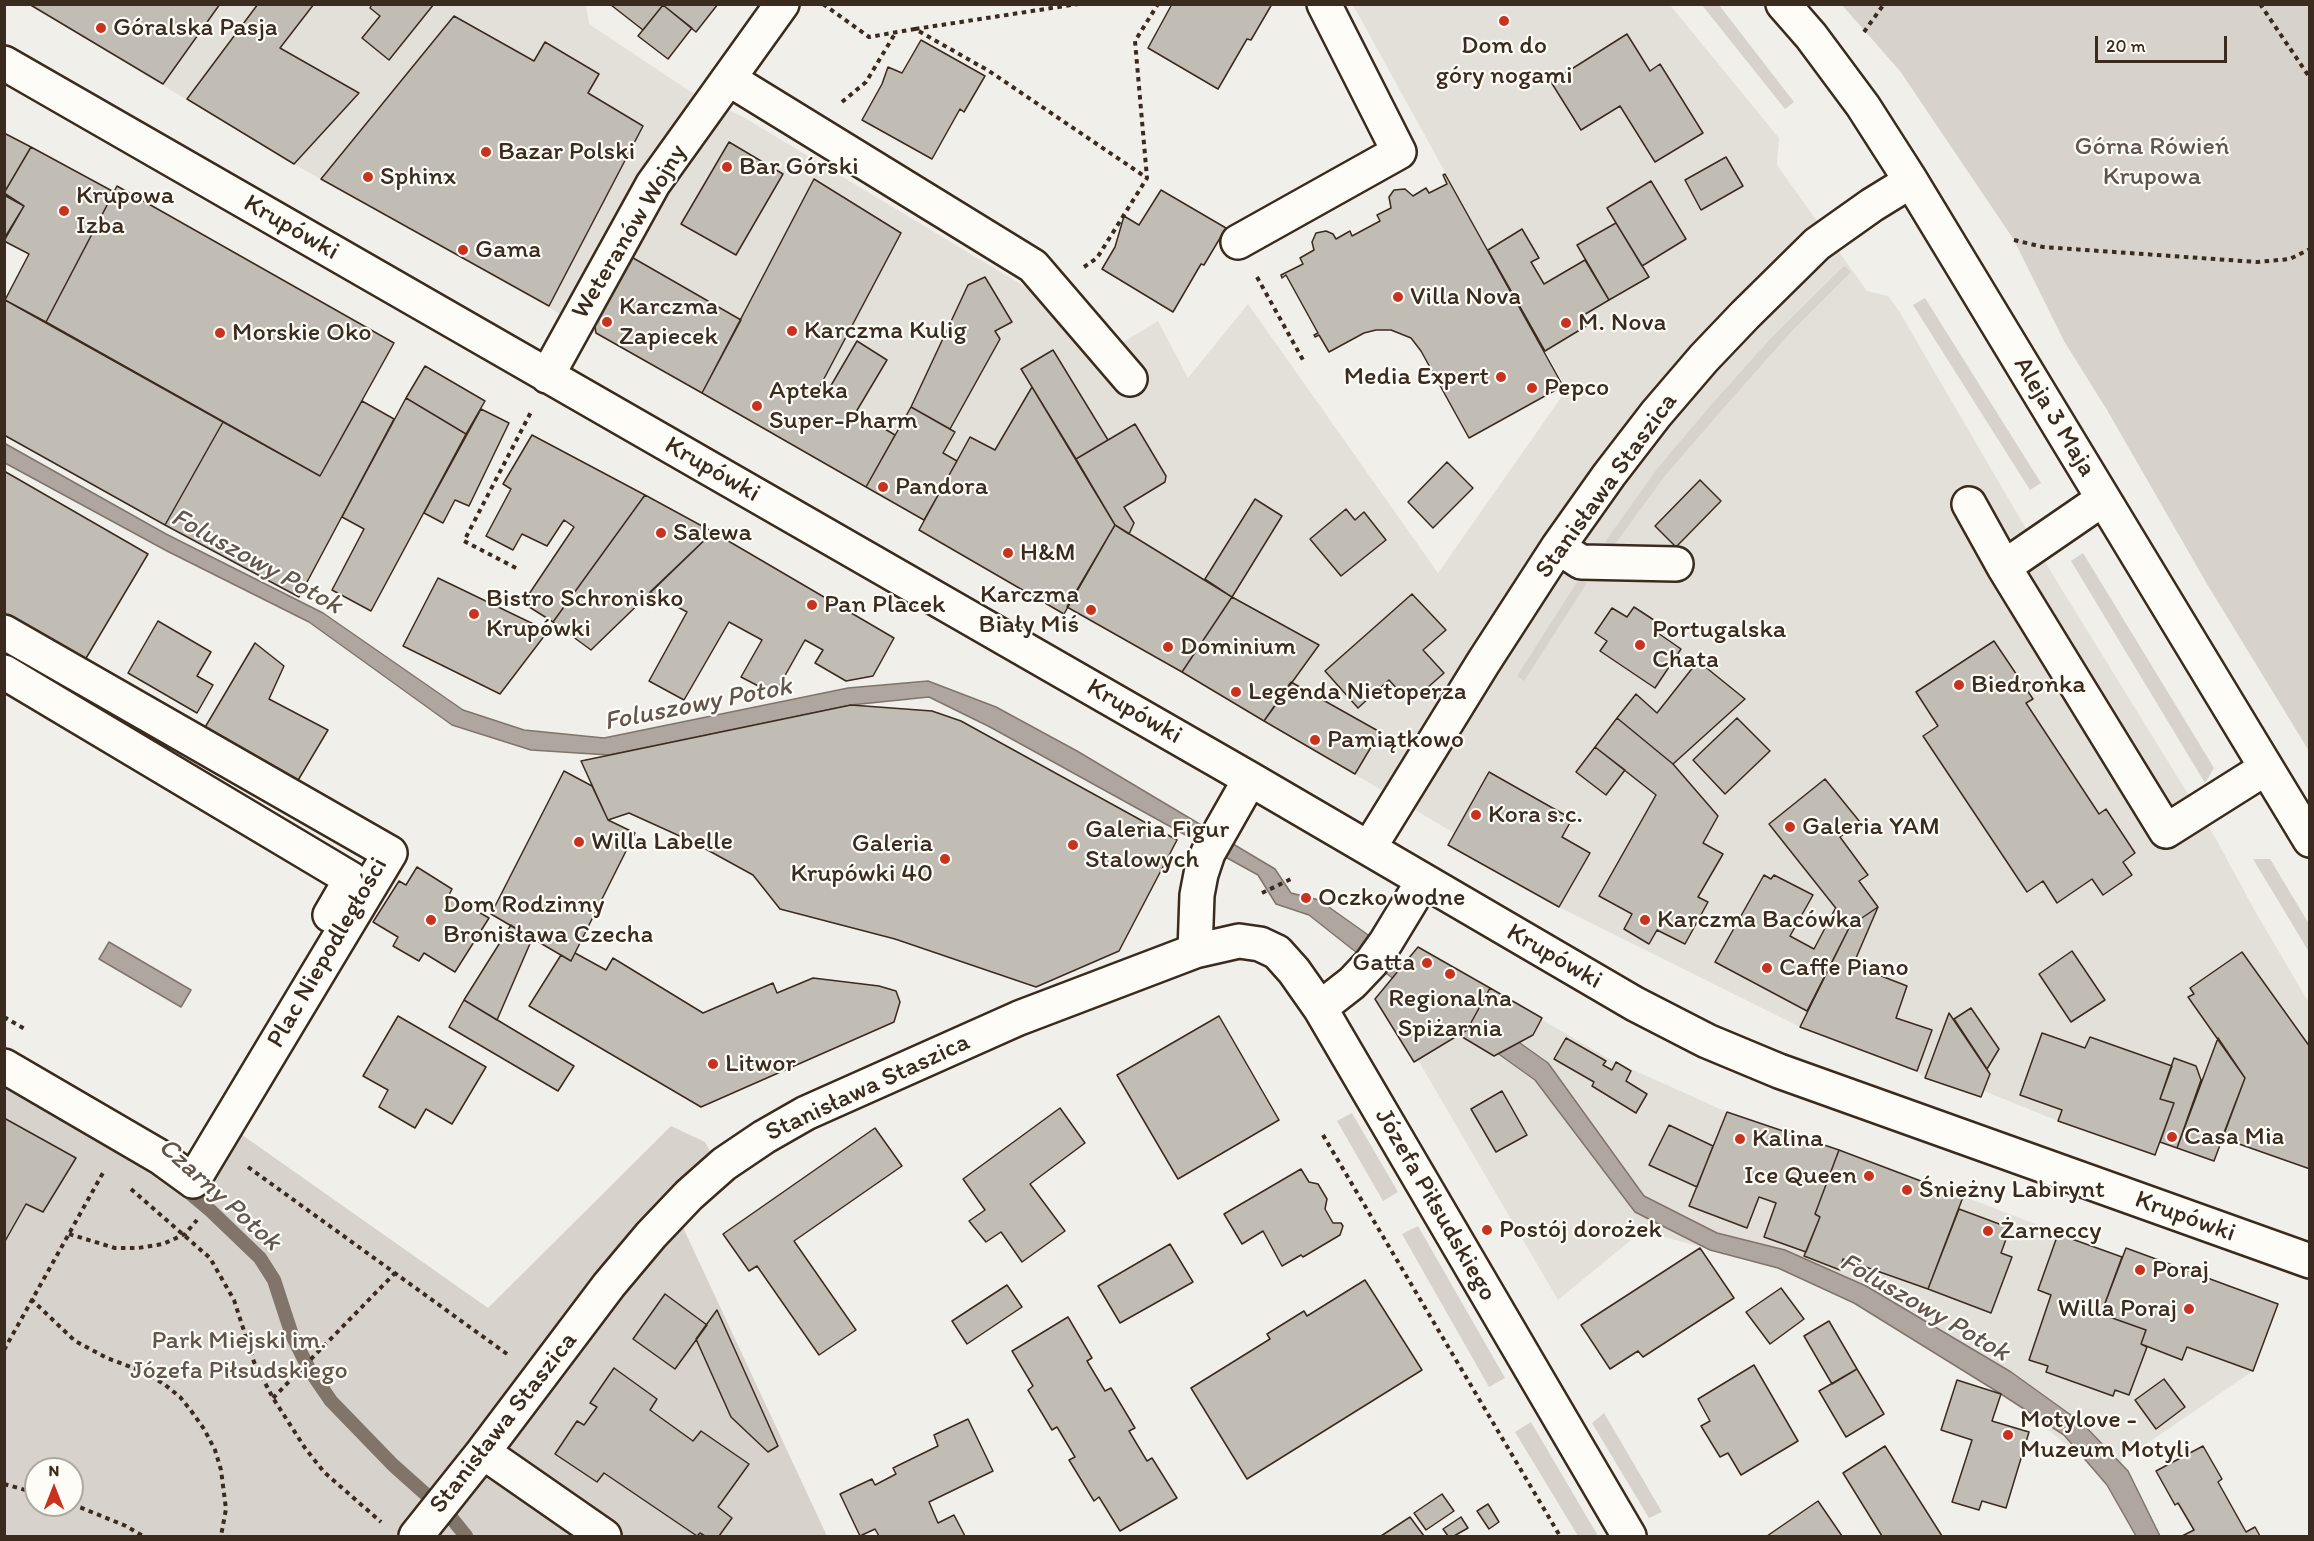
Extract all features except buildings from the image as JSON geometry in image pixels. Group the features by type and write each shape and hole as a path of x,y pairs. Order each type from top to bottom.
{"street":[{"name":"Weteranów Wojny","path":"548,376 653,184 782,4"},
{"path":"1238,242 1399,152 1324,4"},
{"name":"Aleja 3 Maja","path":"1783,4 1836,70 1911,181 2310,840"},
{"name":"Krupówki","path":"4,63 1250,779 1635,1004 1707,1041 1779,1071 2310,1261"},
{"path":"729,79 1033,266 1130,379"},
{"name":"Stanisława Staszica","path":"1369,848 1483,663 1558,548 1609,475 1656,414 1744,315 1816,244 1911,181"},
{"path":"2004,567 2103,499"},
{"path":"1969,504 2004,567 2166,831 2266,768"},
{"path":"1558,548 1581,562 1676,564"},
{"name":"Plac Niepodległości","path":"4,632 390,853 208,1139 193,1182 160,1156 4,1066"},
{"path":"4,672 351,879 208,1139"},
{"path":"1195,951 1197,895 1201,874 1208,854 1250,779"},
{"path":"1320,1008 1352,983 1371,963 1423,881"},
{"name":"Józefa Piłsudskiego","path":"1195,951 1239,941 1260,944 1277,952 1294,971 1320,1008 1629,1536"},
{"name":"Stanisława Staszica","path":"410,1529 452,1492 609,1285 651,1235 689,1195 724,1164 764,1137 806,1113 1019,1018 1195,951"},
{"path":"483,1452 604,1536"}],"path":[{"path":"823,4 869,37 1078,4"},
{"path":"1054,290 1097,258 1147,178 1135,41 1158,4"},
{"path":"1864,32 1884,4"},
{"path":"2260,4 2310,78"},
{"path":"915,29 989,71 1147,178"},
{"path":"807,127 838,106 866,82 896,32"},
{"path":"2014,240 2043,247 2257,262 2290,259 2310,249"},
{"path":"1238,242 1304,360"},
{"path":"516,568 464,541 548,376"},
{"path":"1262,893 1292,879"},
{"path":"4,1017 25,1029"},
{"path":"1323,1134 1560,1536"},
{"path":"208,1139 539,1377"},
{"path":"4,1350 106,1168 114,1175"},
{"path":"123,1182 210,1258 234,1300 254,1362 273,1398 305,1448 324,1472 410,1529"},
{"path":"69,1234 115,1248 138,1248 163,1244 185,1234 194,1222"},
{"path":"273,1398 395,1273"},
{"path":"31,1299 75,1341 91,1351 144,1372 180,1397 204,1429 215,1450 221,1470 226,1509 221,1536"},
{"path":"4,1484 24,1490"},
{"path":"84,1508 143,1536"}],"shaded area":[{"path":"29,5 586,5 589,24 688,90 745,118 1120,344 1158,321 1188,378 1248,304 1438,573 1567,389 1353,5 1670,5 1779,138 1777,165 1867,291 1888,296 1899,311 2053,575 2217,841 2309,1003 2309,1169 2222,1138 2214,1161 2160,1142 2155,1155 2058,1121 1984,1091 1981,1097 1925,1078 1917,1071 1800,1027 1559,907 1448,845 1454,833 1182,672 1067,607 1064,614 919,530 924,519 294,164"},
{"path":"4,443 166,534 323,613 463,710 524,730 604,738 848,688 928,681 996,707 1077,751 1275,869 1291,893 1319,900 1548,1063 1644,1196 1717,1233 1785,1250 1866,1286 2011,1372 2082,1423 2128,1471 2160,1536 2136,1536 2107,1485 2064,1435 1854,1303 1778,1268 1710,1250 1635,1212 1535,1080 1352,949 1309,915 1276,904 1258,875 990,727 929,697 851,705 609,755 531,750 452,725 309,622 167,551 5,463"},
{"path":"109,942 191,990 181,1007 99,959"},
{"path":"1418,947 1611,1060 1727,1112 1890,1168 2121,1257 2126,1248 2278,1304 2253,1371 2101,1475 2003,1391 1854,1303 1787,1270 1642,1231 1558,1300 1418,1060 1414,1062 1375,999"}],"green space":[{"path":"1702,5 1719,5 1794,102 1785,109"},
{"name":"Górna Rówień Krupowa","path":"1842,5 2309,5 2309,751 2207,584 2107,410 2064,341 2014,240 1900,71"},
{"path":"1844,266 1851,272 1790,333 1720,412 1664,477 1613,547 1605,542 1657,469 1711,405 1772,337"},
{"path":"1925,298 2041,483 2030,490 1913,305"},
{"path":"2083,553 2214,768 2205,783 2071,561"},
{"path":"1579,579 1587,583 1524,681 1517,676"},
{"path":"2253,859 2270,859 2309,924 2309,952"},
{"name":"Park Miejski im. Józefa Piłsudskiego","path":"5,1066 193,1181 228,1125 488,1308 671,1126 705,1142 726,1180 680,1221 827,1536 5,1536"},
{"path":"1352,1113 1398,1192 1383,1201 1337,1121"},
{"path":"1418,1226 1505,1378 1489,1387 1402,1234"},
{"path":"1604,1413 1662,1512 1649,1518 1592,1423"},
{"path":"1531,1422 1598,1536 1578,1536 1515,1432"}],"waterway":[{"name":"Czarny Potok","path":"180,1185 260,1258 274,1280 292,1335 309,1369 331,1401 393,1465 449,1515 466,1536"}],"place":[{"name":"Dom do góry nogami","path":"1504,21"},
{"name":"Góralska Pasja","path":"101,28"},
{"name":"Bazar Polski","path":"486,152"},
{"name":"Bar Górski","path":"727,167"},
{"name":"Sphinx","path":"368,177"},
{"name":"Krupowa Izba","path":"64,211"},
{"name":"Gama","path":"463,250"},
{"name":"Villa Nova","path":"1398,297"},
{"name":"Karczma Zapiecek","path":"607,322"},
{"name":"M. Nova","path":"1566,323"},
{"name":"Karczma Kulig","path":"792,331"},
{"name":"Morskie Oko","path":"220,333"},
{"name":"Media Expert","path":"1501,377"},
{"name":"Pepco","path":"1532,388"},
{"name":"Apteka Super-Pharm","path":"757,406"},
{"name":"Pandora","path":"883,487"},
{"name":"Salewa","path":"661,533"},
{"name":"H&M","path":"1008,553"},
{"name":"Pan Placek","path":"812,605"},
{"name":"Karczma Biały Miś","path":"1091,610"},
{"name":"Bistro Schronisko Krupówki","path":"474,614"},
{"name":"Portugalska Chata","path":"1640,645"},
{"name":"Dominium","path":"1168,647"},
{"name":"Biedronka","path":"1959,685"},
{"name":"Legenda Nietoperza","path":"1236,692"},
{"name":"Pamiątkowo","path":"1315,740"},
{"name":"Kora s.c.","path":"1476,815"},
{"name":"Galeria YAM","path":"1790,827"},
{"name":"Willa Labelle","path":"579,842"},
{"name":"Galeria Figur Stalowych","path":"1073,845"},
{"name":"Galeria Krupówki 40","path":"945,859"},
{"name":"Oczko wodne","path":"1306,898"},
{"name":"Dom Rodzinny Bronisława Czecha","path":"431,920"},
{"name":"Karczma Bacówka","path":"1645,920"},
{"name":"Gatta","path":"1427,963"},
{"name":"Caffe Piano","path":"1767,968"},
{"name":"Regionalna Spiżarnia","path":"1450,974"},
{"name":"Litwor","path":"713,1064"},
{"name":"Casa Mia","path":"2172,1137"},
{"name":"Kalina","path":"1740,1139"},
{"name":"Ice Queen","path":"1869,1176"},
{"name":"Śnieżny Labirynt","path":"1907,1190"},
{"name":"Postój dorożek","path":"1487,1230"},
{"name":"Żarneccy","path":"1988,1231"},
{"name":"Poraj","path":"2140,1270"},
{"name":"Willa Poraj","path":"2189,1309"},
{"name":"Motylove - Muzeum Motyli","path":"2008,1435"}],"water label":[{"name":"Foluszowy Potok","path":"256,562"},
{"name":"Foluszowy Potok","path":"698,705"},
{"name":"Foluszowy Potok","path":"1924,1308"}]}
